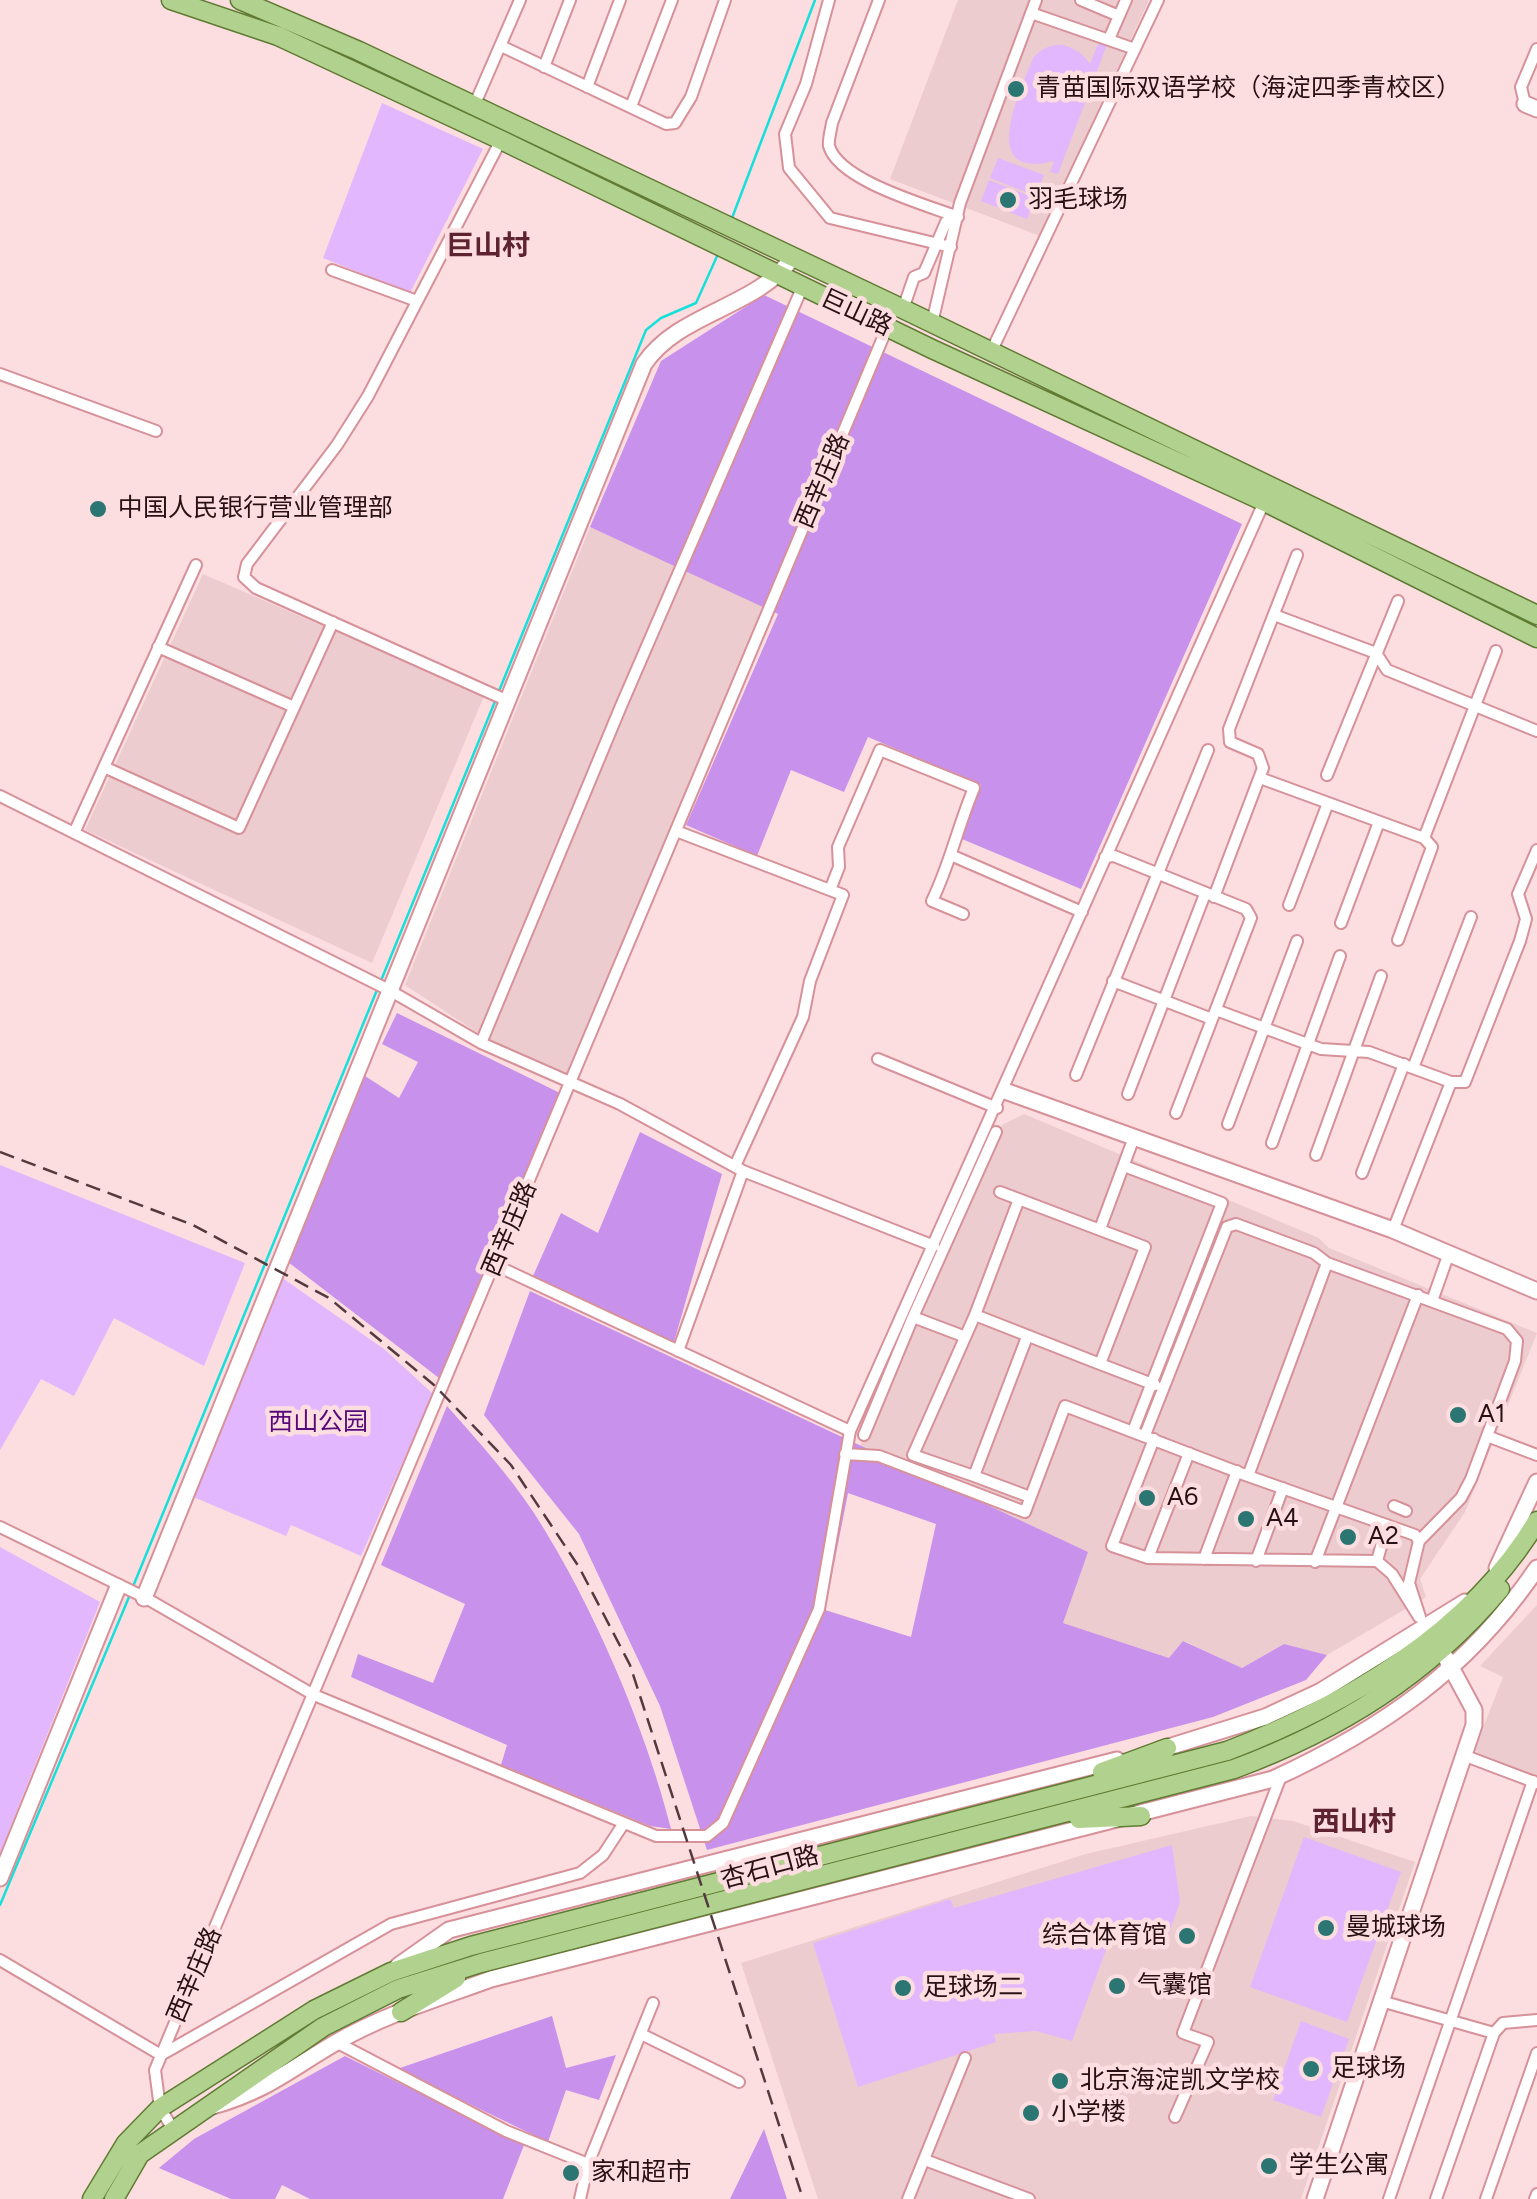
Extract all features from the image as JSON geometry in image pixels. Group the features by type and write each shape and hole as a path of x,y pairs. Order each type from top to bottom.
{"main road":[{"name":"巨山路","path":"171,0 278,36 887,328 1537,616"},
{"name":"巨山路","path":"240,0 903,308 1268,494 1537,638"},
{"name":"杏石口路","path":"114,2199 140,2154 173,2129 323,2028 398,1989 481,1963 1234,1770 1295,1746 1372,1706 1483,1592 1537,1521"},
{"name":"杏石口路","path":"92,2199 126,2143 160,2108 314,2010 391,1972 470,1946 1228,1751 1284,1729 1358,1688 1483,1609 1537,1541"},
{"path":"1023,1802 1167,1748"},
{"path":"1044,1821 1141,1816"},
{"path":"401,2012 481,1963"}],"street":[{"path":"474,106 520,0"},
{"path":"544,67 570,0"},
{"path":"587,86 620,0"},
{"path":"632,104 672,0"},
{"path":"501,46 632,104 666,124 679,119 723,0"},
{"path":"828,0 806,84 785,134 789,168 830,218 951,247"},
{"path":"879,0 832,123 828,145 839,163 857,176 958,218"},
{"path":"1082,0 1120,16"},
{"path":"1109,39 1126,0"},
{"path":"991,352 1158,0"},
{"path":"932,323 958,218 1034,4 1135,49"},
{"path":"1531,107 1522,87 1537,49"},
{"path":"501,140 337,445 247,564 244,577 256,588 506,700"},
{"path":"903,308 914,277 924,272 946,222 958,218"},
{"path":"144,1598 644,364 661,344 779,276 792,257"},
{"path":"332,270 417,301"},
{"path":"924,272 945,279"},
{"path":"481,1043 620,706 802,288"},
{"name":"西辛庄路","path":"160,2108 155,2070 161,2055 887,328"},
{"path":"0,374 156,431"},
{"path":"0,1527 144,1598 314,1695 624,1823 656,1836 688,1837 707,1836 723,1823 819,1609 850,1431 1268,494"},
{"path":"1128,1094 1260,778 1261,758 1230,742 1228,733 1297,555"},
{"path":"74,833 196,565"},
{"path":"1327,775 1398,601"},
{"path":"1274,614 1376,653 1388,670 1537,731"},
{"path":"104,767 239,828 333,622"},
{"path":"158,648 294,707"},
{"path":"1424,838 1496,651"},
{"path":"830,890 839,867 838,848 880,750 974,788 958,827 953,856 932,901 963,914"},
{"path":"1076,1075 1208,750"},
{"path":"1260,778 1424,838 1432,847 1398,940"},
{"path":"0,796 370,980 481,1043 572,1083 739,1168 934,1246"},
{"path":"1290,905 1328,803"},
{"path":"1341,923 1380,822"},
{"path":"676,831 843,895 810,980 803,1017 739,1168 678,1351"},
{"path":"1113,981 1309,1045 1353,1051 1451,1082 1465,1082 1520,941 1526,919 1518,894 1537,850"},
{"path":"953,856 1082,912"},
{"path":"1105,857 1114,856 1246,909 1252,918 1176,1114"},
{"path":"1362,1173 1470,917"},
{"path":"1228,1124 1297,941"},
{"path":"1272,1143 1340,956"},
{"path":"1316,1156 1381,976"},
{"path":"878,1059 997,1108"},
{"path":"1394,1230 1451,1082"},
{"path":"1004,1090 1133,1140 1394,1230 1537,1291"},
{"path":"864,1435 996,1132"},
{"path":"1100,1229 1133,1140"},
{"path":"1124,1166 1222,1203 1133,1431"},
{"path":"1000,1192 1149,1249 1100,1364"},
{"path":"1020,1198 975,1315 962,1336 913,1455 1030,1498"},
{"path":"1315,2199 1474,1725 1474,1710 1392,1574 1377,1561 1148,1558 1112,1546 1163,1388 1226,1227 1236,1224 1314,1253 1326,1264 1507,1328 1516,1341 1515,1361 1460,1498 1419,1541 1409,1583 1434,1640"},
{"path":"1432,1301 1449,1253"},
{"path":"1204,1559 1243,1474 1326,1264"},
{"path":"495,1265 850,1431"},
{"path":"1315,1562 1418,1295"},
{"path":"915,1313 930,1313"},
{"path":"915,1313 962,1336"},
{"path":"975,1315 1163,1388"},
{"path":"974,1476 1027,1337"},
{"path":"845,1454 879,1456 1025,1512 1065,1406 1414,1535 1419,1541"},
{"path":"1487,1436 1537,1455"},
{"path":"1148,1558 1189,1452"},
{"name":"杏石口路","path":"1483,1592 1537,1482"},
{"path":"1256,1561 1283,1488"},
{"path":"1394,1506 1406,1511"},
{"path":"1377,1561 1387,1525"},
{"name":"杏石口路","path":"204,2109 260,2092 336,2042 491,1978 1141,1816 1281,1776 1386,1722 1434,1640 1512,1605 1537,1568"},
{"path":"0,1878 118,1587"},
{"path":"391,1972 449,1930 1167,1748 1264,1716 1434,1640"},
{"path":"1389,2199 1535,1782 1463,1754"},
{"path":"1174,2117 1208,2042 1183,2033 1281,1776"},
{"path":"0,1960 161,2055 391,1924 580,1874 603,1855 624,1823"},
{"path":"1381,2001 1494,2033"},
{"path":"580,2199 588,2164 653,2003"},
{"path":"1436,2199 1494,2033 1503,2023 1537,2020"},
{"path":"641,2034 739,2082"},
{"path":"336,2042 506,2131 588,2164"},
{"path":"1486,2199 1537,2053"},
{"path":"908,2199 965,2058"},
{"path":"160,2108 173,2129"},
{"path":"924,2160 1029,2199"}],"shaded area":[{"name":"青苗国际双语学校（海淀四季青校区）","path":"958,0 1149,0 1040,236 890,179"},
{"path":"764,295 1242,524 1081,889 962,839 981,785 868,737 844,792 791,770 757,856 686,825 778,614 590,527 661,361"},
{"path":"590,527 763,606 570,1074 487,1039 405,985"},
{"path":"203,574 484,696 372,963 85,830"},
{"path":"397,1013 562,1094 439,1378 288,1262 362,1074 399,1098 418,1062 382,1044"},
{"path":"1024,1114 1319,1238 1329,1248 1537,1333 1465,1512 1420,1579 1426,1597 1327,1655 1284,1644 1242,1668 1184,1641 1169,1658 1063,1623 1087,1552 860,1446 1002,1125"},
{"path":"640,1132 722,1174 674,1342 533,1276 561,1213 598,1233"},
{"path":"530,1291 1088,1552 1063,1623 1169,1658 1183,1641 1242,1668 1284,1644 1327,1655 1306,1680 1213,1717 707,1850 660,1706 579,1534 484,1415","holes":["848,1493 936,1524 911,1637 825,1610"]},
{"path":"447,1406 524,1499 576,1586 632,1707 671,1829 650,1826 501,1765 507,1745 351,1677 358,1654 433,1683 465,1604 381,1565"},
{"path":"1537,1605 1537,1778 1478,1756 1475,1748 1503,1677 1480,1666"},
{"name":"北京海淀凯文学校","path":"1251,1816 1293,1821 1415,1862 1301,2199 818,2199 741,1963 1086,1854"},
{"path":"552,2016 566,2068 616,2055 599,2100 566,2090 548,2142 397,2069"},
{"path":"345,2056 524,2145 503,2199 310,2199 282,2185 275,2199 231,2199 159,2168 194,2139"},
{"path":"764,2129 787,2199 730,2199"}],"green space":[{"path":"1100,39 1108,42 1058,174 1050,172 1054,161 1030,164 1016,158 1010,146 1010,129 1033,58 1048,47 1063,45 1078,51 1090,64"},
{"path":"382,103 483,149 410,293 323,258"},
{"path":"998,158 1044,175 1036,196 990,178"},
{"name":"羽毛球场","path":"989,180 1035,198 1027,219 981,201"},
{"path":"0,1165 245,1263 204,1366 114,1318 74,1396 41,1379 0,1450"},
{"name":"西山公园","path":"278,1275 384,1349 433,1394 361,1556 291,1525 286,1536 191,1496"},
{"path":"0,1547 100,1602 0,1853"},
{"name":"曼城球场","path":"1304,1837 1401,1872 1347,2022 1250,1987"},
{"path":"1172,1845 1180,1902 1166,1941 1116,1923 1072,2041 1036,2031 994,2034 996,2042 858,2087 813,1943 950,1899 954,1908"},
{"name":"足球场","path":"1301,2021 1349,2039 1321,2117 1273,2100"}],"waterway":[{"path":"732,218 815,0"},
{"path":"499,691 646,330 661,318 696,303 718,254"},
{"path":"380,983 496,699"},
{"path":"132,1589 377,990"},
{"path":"0,1905 129,1597"}],"railway":[{"path":"0,1152 193,1225 329,1298 434,1385 511,1465 579,1567 630,1665 803,2199"}],"place":[{"name":"青苗国际双语学校（海淀四季青校区）","path":"1016,89"},
{"name":"羽毛球场","path":"1008,200"},
{"name":"中国人民银行营业管理部","path":"98,509"},
{"name":"A1","path":"1458,1415"},
{"name":"A6","path":"1147,1498"},
{"name":"A4","path":"1246,1519"},
{"name":"A2","path":"1348,1537"},
{"name":"曼城球场","path":"1326,1928"},
{"name":"综合体育馆","path":"1187,1936"},
{"name":"气囊馆","path":"1117,1986"},
{"name":"足球场二","path":"903,1988"},
{"name":"足球场","path":"1311,2069"},
{"name":"北京海淀凯文学校","path":"1060,2081"},
{"name":"小学楼","path":"1031,2113"},
{"name":"学生公寓","path":"1269,2166"},
{"name":"家和超市","path":"571,2173"}],"district":[{"name":"巨山村","path":"488,247"},
{"name":"西山村","path":"1354,1823"}]}
